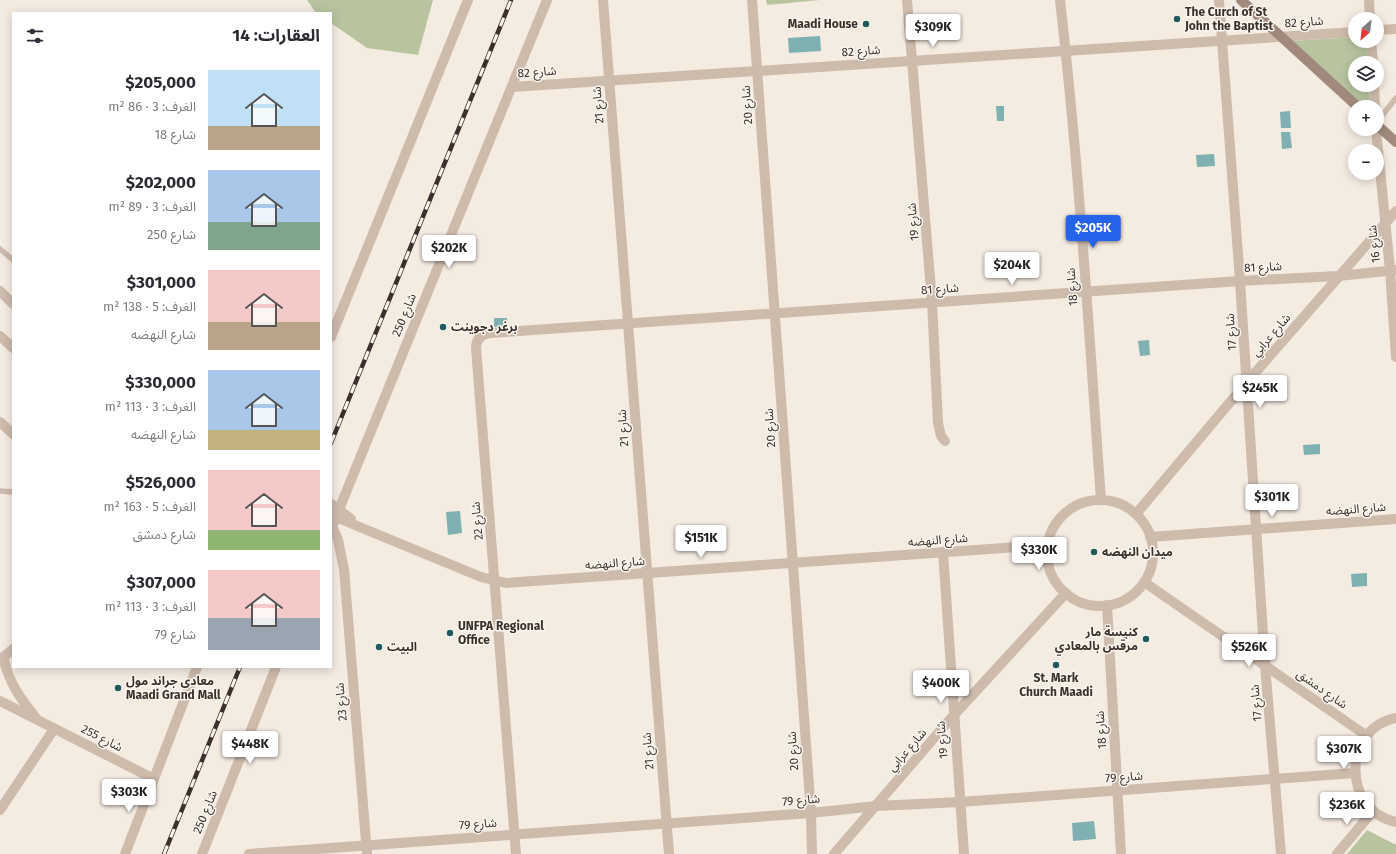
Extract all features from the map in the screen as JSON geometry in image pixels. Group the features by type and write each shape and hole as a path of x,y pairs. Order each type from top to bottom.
{"main road":[{"path":"1241,0 1351,100"},
{"path":"1384,131 1396,142"}],"street":[{"path":"332,335 468,0"},
{"name":"شارع 250","path":"333,516 547,0"},
{"name":"شارع 21","path":"603,0 669,854"},
{"name":"شارع 20","path":"752,0 776,313 792,563 811,813 812,854"},
{"name":"شارع 19","path":"907,0 932,302 938,430 945,441"},
{"name":"شارع 18","path":"1060,0 1066,50 1086,292 1101,500"},
{"name":"شارع 17","path":"1219,0 1247,382 1265,665 1281,854"},
{"path":"1368,0 1369,12"},
{"path":"1384,30 1396,29"},
{"name":"شارع 82","path":"512,87 1348,32"},
{"name":"شارع 16","path":"1377,136 1385,223 1393,270 1396,357"},
{"name":"شارع عرابي","path":"1136,514 1247,382 1396,211"},
{"name":"شارع 81","path":"629,323 1240,281 1338,276 1393,270"},
{"path":"0,291 12,303"},
{"name":"شارع 22","path":"516,854 476,348 477,341 479,337 486,333 629,323"},
{"path":"0,336 12,347"},
{"path":"0,422 12,433"},
{"path":"1101,500 1113,502 1136,514 1147,529 1150,537 1152,552 1151,567 1144,582 1134,593 1121,601 1107,605 1092,605 1078,601 1066,594 1054,580 1048,563 1047,545 1052,530 1060,518 1072,508 1086,502 1101,500"},
{"name":"شارع النهضه","path":"333,516 481,577 506,582 647,574 1047,545"},
{"name":"شارع 23","path":"333,516 344,569 366,850"},
{"name":"شارع النهضه","path":"1150,537 1396,519"},
{"name":"شارع 19","path":"942,552 964,854"},
{"name":"شارع دمشق","path":"1144,582 1367,736"},
{"name":"شارع عرابي","path":"834,854 953,716 1066,594"},
{"name":"شارع 18","path":"1107,605 1121,854"},
{"path":"1,658 12,650"},
{"name":"شارع 255","path":"1,658 6,673 15,690 38,721"},
{"path":"125,854 197,668"},
{"name":"شارع 250","path":"202,854 276,668"},
{"name":"شارع 255","path":"0,701 154,779"},
{"path":"1396,718 1378,725 1367,736 1357,753 1355,773 1357,787 1364,800 1373,811 1389,821 1396,822"},
{"path":"0,810 54,729"},
{"name":"شارع 79","path":"249,854 366,850 514,834 811,813 876,806 960,802 1355,773"},
{"path":"1337,854 1373,811"}],"lane":[{"path":"1384,114 1396,98"},
{"path":"0,249 12,259"},
{"path":"0,491 12,492"}],"green space":[{"path":"307,0 433,0 418,55 367,48 332,24 332,12 315,12"},
{"path":"766,0 820,0 767,5"},
{"path":"1348,37 1348,48 1367,48 1368,56 1348,56 1348,92 1369,92 1370,100 1356,100 1293,41"},
{"path":"1367,830 1396,844 1396,854 1347,854"}],"water":[{"path":"820,36 821,51 789,53 788,38"},
{"path":"996,106 1004,106 1004,121 997,121"},
{"path":"1290,111 1291,128 1281,128 1280,112"},
{"path":"1281,132 1290,132 1292,148 1282,149"},
{"path":"1214,154 1215,166 1197,167 1196,155"},
{"path":"494,318 507,318 507,327 494,327"},
{"path":"1149,340 1150,355 1140,356 1138,341"},
{"path":"1320,444 1320,454 1304,455 1303,445"},
{"path":"460,511 462,533 448,535 446,512"},
{"path":"1367,573 1367,586 1352,587 1351,574"},
{"path":"1094,821 1096,839 1073,841 1072,823"}],"railway":[{"path":"332,441 511,0"},
{"path":"164,854 240,668"}],"place":[{"name":"The Curch of St John the Baptist","path":"1177,19"},
{"name":"Maadi House","path":"866,24"},
{"name":"برغر دجوينت","path":"443,327"},
{"name":"ميدان النهضه","path":"1094,552"},
{"name":"UNFPA Regional Office","path":"450,633"},
{"name":"كنيسة مار مرقس بالمعادي","path":"1146,639"},
{"name":"البيت","path":"379,647"},
{"name":"St. Mark Church Maadi","path":"1056,665"},
{"name":"معادى جراند مول Maadi Grand Mall","path":"118,688"}]}
